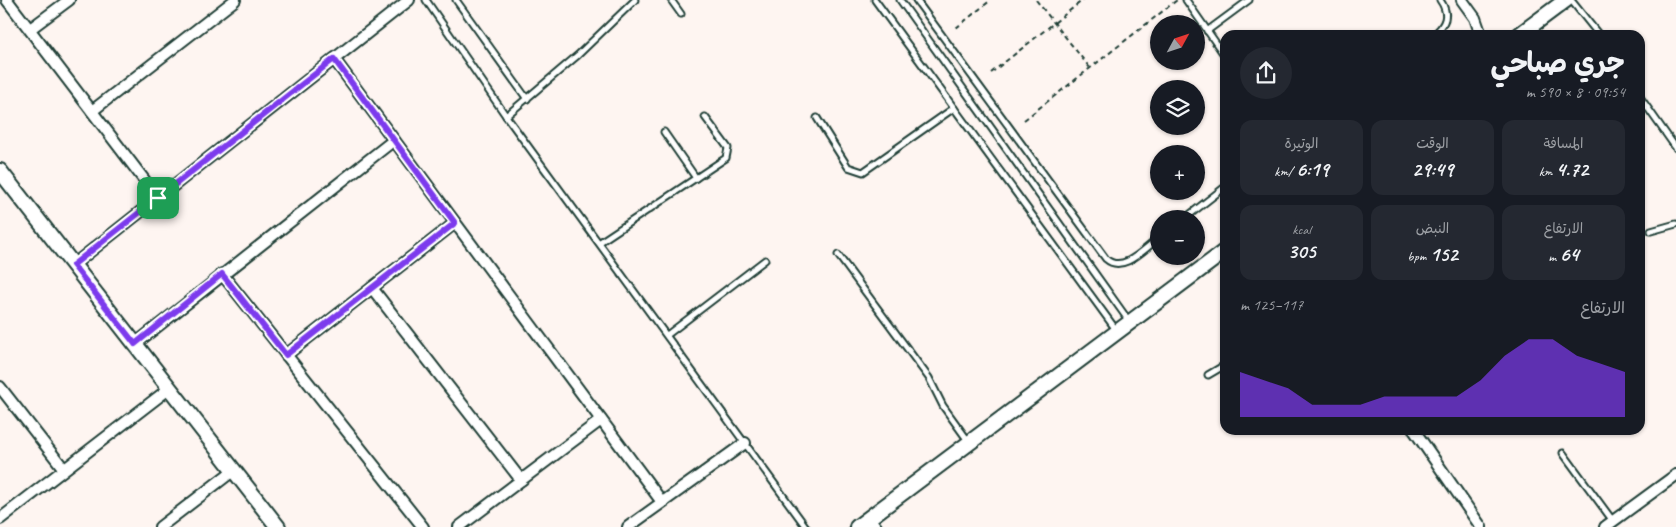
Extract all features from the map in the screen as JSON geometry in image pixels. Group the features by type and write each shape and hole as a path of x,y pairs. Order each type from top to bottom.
{"street":[{"path":"7,0 158,198"},
{"path":"30,29 68,0"},
{"path":"92,111 235,0"},
{"path":"73,265 409,0"},
{"path":"1462,0 1475,18 1479,30"},
{"path":"1526,30 1566,0"},
{"path":"334,59 662,502"},
{"path":"135,344 394,140"},
{"path":"0,172 278,527"},
{"path":"286,355 455,223"},
{"path":"857,527 873,522 970,442 1220,255"},
{"path":"222,274 423,527"},
{"path":"372,288 521,480"},
{"path":"0,387 64,469"},
{"path":"0,519 170,388"},
{"path":"460,527 601,420"},
{"path":"1417,435 1481,527"},
{"path":"628,527 745,443"},
{"path":"160,527 234,470"},
{"path":"1609,524 1676,475"}],"lane":[{"path":"426,0 506,116 600,242 806,527"},
{"path":"456,0 527,99"},
{"path":"506,116 578,55 635,0"},
{"path":"671,0 681,14"},
{"path":"875,0 1117,331"},
{"path":"900,0 1129,321"},
{"path":"916,0 1106,259 1114,264 1123,264 1150,244"},
{"path":"1186,0 1220,49"},
{"path":"1207,31 1249,0"},
{"path":"1439,30 1446,18 1445,9 1440,0"},
{"path":"1571,0 1595,30"},
{"path":"1645,103 1676,148"},
{"path":"817,118 848,167 863,172 954,108"},
{"path":"600,242 724,160 729,153 728,148 705,117"},
{"path":"664,132 696,178"},
{"path":"1196,210 1220,191"},
{"path":"1652,230 1676,224"},
{"path":"838,255 929,378 943,406 970,442"},
{"path":"667,334 765,260"},
{"path":"1208,375 1220,368"},
{"path":"1563,453 1609,524"}],"path":[{"path":"956,28 991,0"},
{"path":"1036,0 1090,68"},
{"path":"991,73 1083,0"},
{"path":"1024,120 1177,0"}],"route":[{"path":"334,59 455,223 286,355 222,274 135,344 73,265 158,198 334,59"}]}
